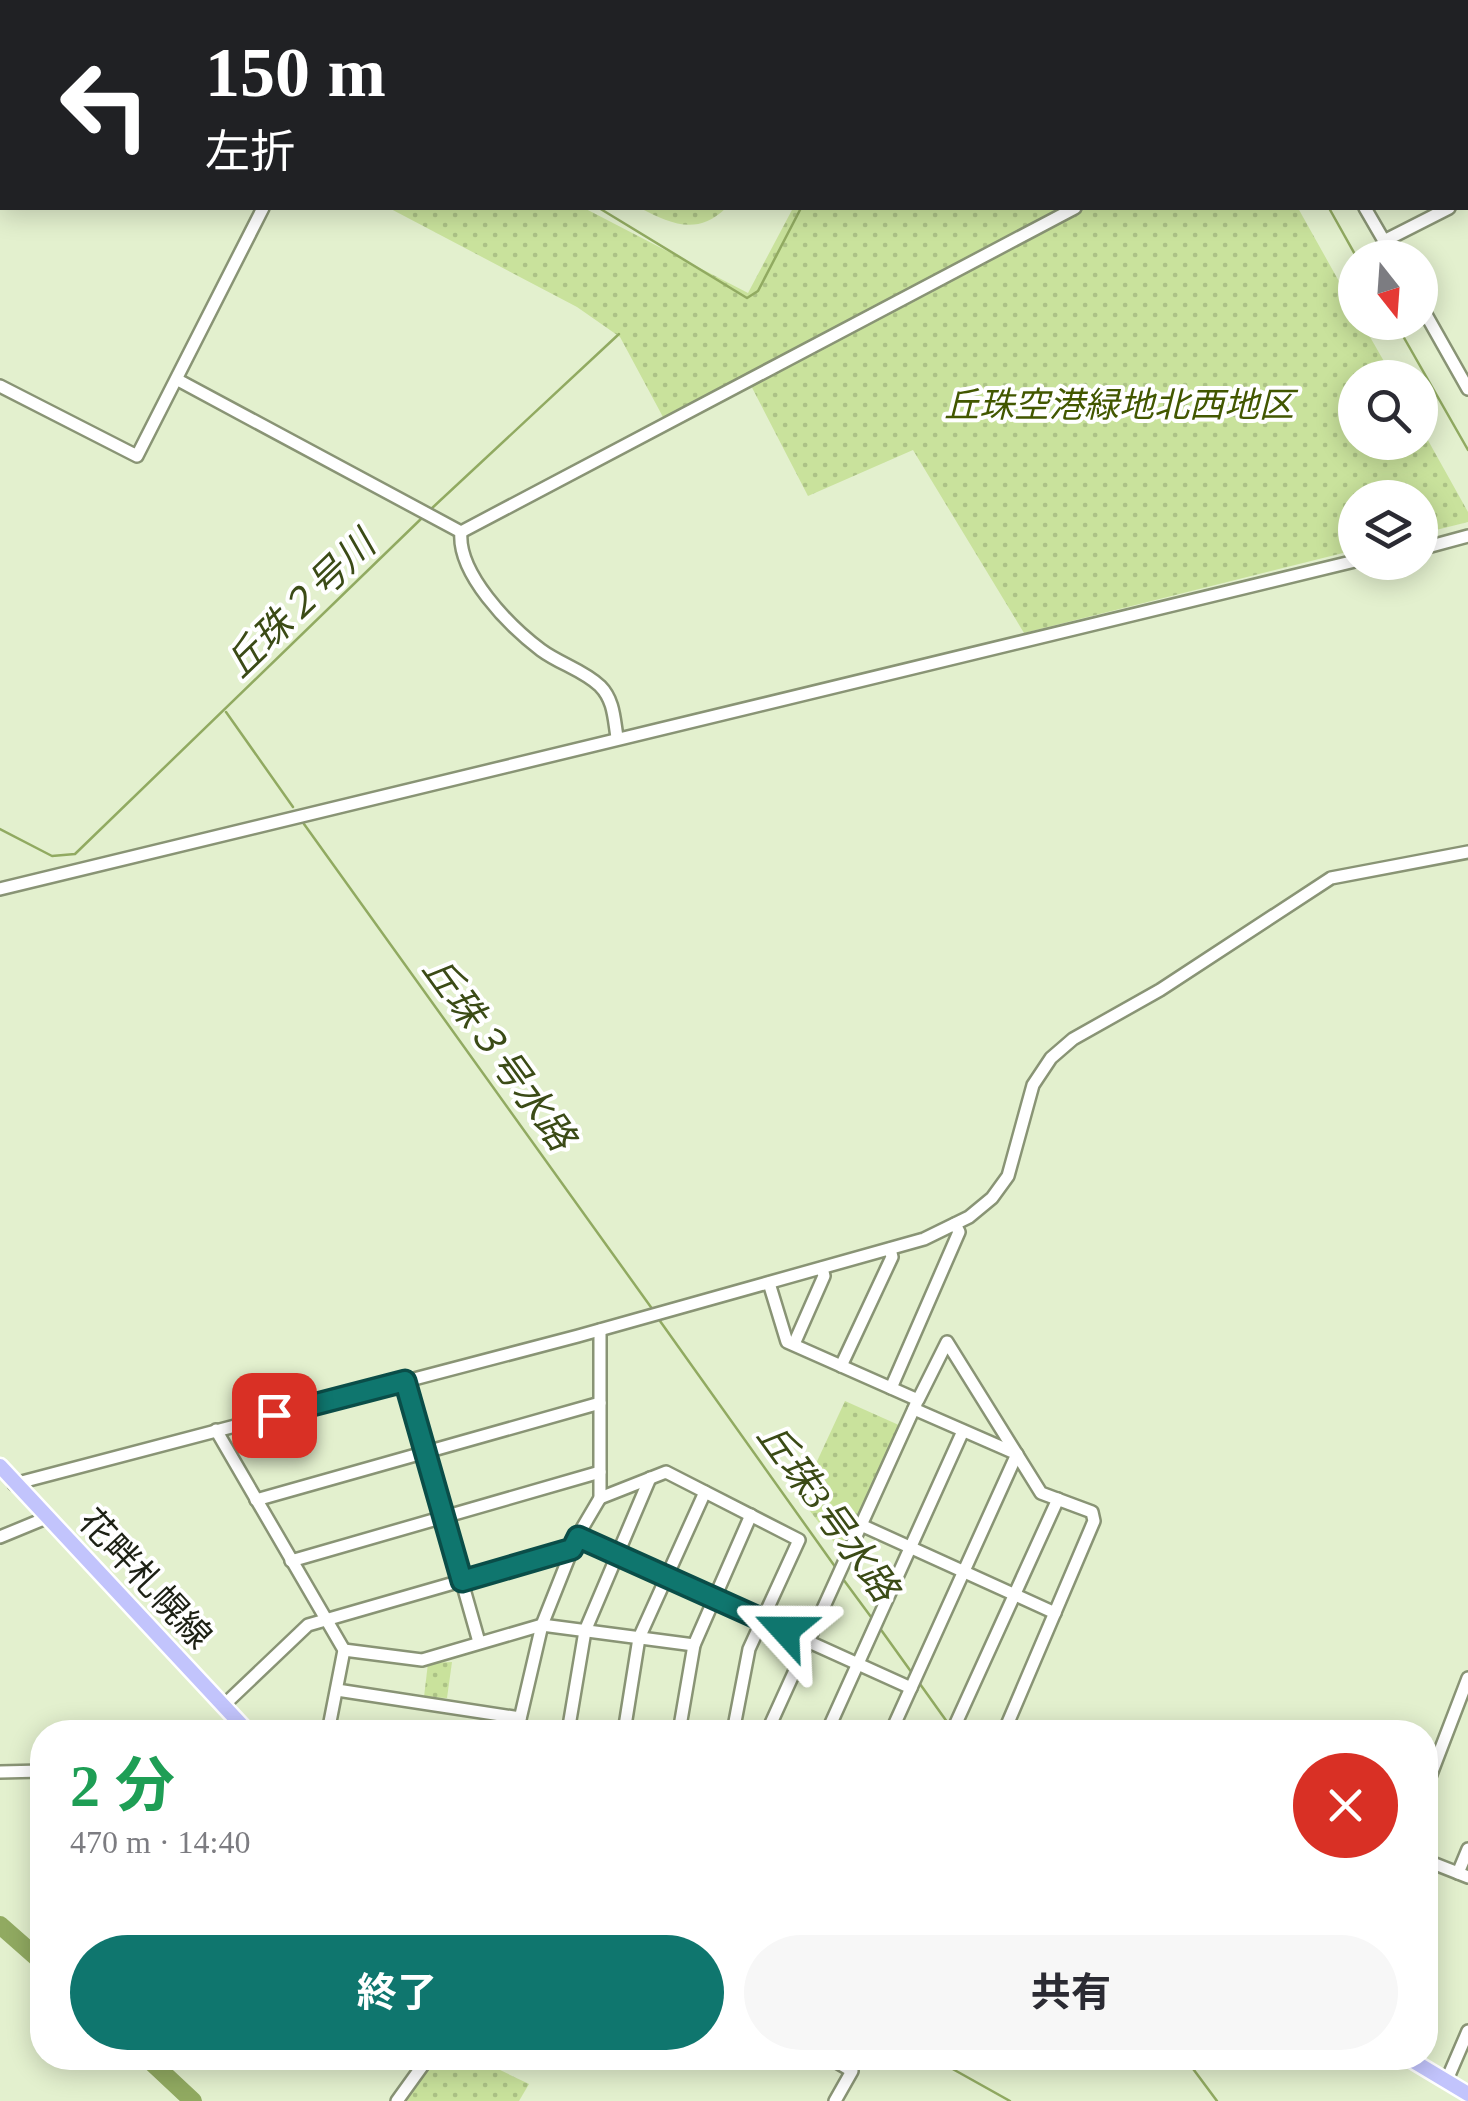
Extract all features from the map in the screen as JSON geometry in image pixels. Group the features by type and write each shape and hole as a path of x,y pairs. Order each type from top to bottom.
{"main road":[{"name":"花畔札幌線","path":"0,1466 236,1720"},
{"path":"1427,2070 1468,2094"}],"street":[{"path":"0,386 136,456 262,210"},
{"path":"462,532 1072,210"},
{"path":"1366,210 1383,240"},
{"path":"1386,240 1446,210"},
{"path":"1438,336 1468,389"},
{"path":"178,380 462,532"},
{"path":"462,532 460,547 470,569 518,628 542,652 602,687 612,702 617,737"},
{"path":"1438,544 1468,536"},
{"path":"0,889 1338,566"},
{"path":"14,1484 600,1330 890,1249 956,1224 992,1198 1008,1176 1034,1085 1050,1058 1072,1039 1160,990 1331,878 1468,852"},
{"path":"891,1388 960,1232 956,1224"},
{"path":"841,1366 892,1256 890,1249"},
{"path":"794,1344 824,1276 822,1268"},
{"path":"769,1283 788,1342 891,1388 963,1431 1017,1454"},
{"path":"337,1690 520,1718 542,1626 575,1543 600,1498 600,1330"},
{"path":"772,1720 946,1342 1041,1493 1092,1512 1094,1521 1009,1720"},
{"path":"405,1381 479,1642"},
{"path":"256,1500 600,1402"},
{"path":"216,1430 344,1650 331,1720"},
{"path":"832,1720 963,1431"},
{"path":"896,1720 1017,1454"},
{"path":"291,1561 600,1472"},
{"path":"600,1498 666,1472 798,1540 749,1649 735,1720"},
{"path":"570,1720 585,1631 650,1478"},
{"path":"626,1720 639,1638 704,1492"},
{"path":"958,1720 1058,1499"},
{"path":"681,1720 694,1645 750,1515"},
{"path":"0,1537 46,1518"},
{"path":"861,1525 1055,1613"},
{"path":"223,1706 308,1625 462,1581 575,1543 617,1555 858,1663 914,1681"},
{"path":"344,1650 422,1660 542,1626 694,1645"},
{"path":"1438,1755 1468,1678"},
{"path":"1454,1713 1468,1719"},
{"path":"0,1772 30,1772"},
{"path":"1438,1865 1463,1875 1468,1849"},
{"path":"1446,2082 1468,2031"},
{"path":"397,2101 419,2070"},
{"path":"835,2101 852,2070"}],"green space":[{"name":"丘珠空港緑地北西地区","path":"393,210 588,210 748,293 792,210 1299,210 1338,280 1338,340 1372,340 1383,360 1338,360 1338,460 1438,458 1468,512 1468,522 1438,530 1438,480 1338,480 1338,554 1024,633 913,450 808,496 745,374 663,417 620,337 577,307"},
{"path":"644,210 724,210 694,225 662,219"},
{"path":"845,1401 901,1426 843,1554 800,1498"},
{"path":"452,1662 447,1698 424,1697 428,1663"},
{"path":"427,2070 500,2070 529,2084 519,2101 405,2101"}],"waterway":[{"path":"602,210 747,298 758,291 800,210"},
{"path":"1330,210 1347,240"},
{"name":"丘珠２号川","path":"430,510 619,334"},
{"path":"1405,340 1468,450"},
{"name":"丘珠２号川","path":"0,829 52,856 75,854 424,516"},
{"name":"丘珠３号水路","path":"226,712 293,807"},
{"name":"丘珠３号水路","path":"304,824 653,1310"},
{"name":"丘珠3号水路","path":"660,1321 836,1568"},
{"name":"丘珠3号水路","path":"843,1579 874,1621"},
{"name":"丘珠3号水路","path":"879,1627 912,1673"},
{"name":"丘珠3号水路","path":"920,1684 946,1720"},
{"path":"0,1925 30,1951"},
{"path":"160,2070 193,2101"},
{"path":"954,2070 1010,2101"},
{"name":"丘珠3号水路","path":"1194,2070 1217,2101"}],"route":[{"path":"274,1415 405,1381 462,1581 572,1549 578,1537 785,1630"}]}
